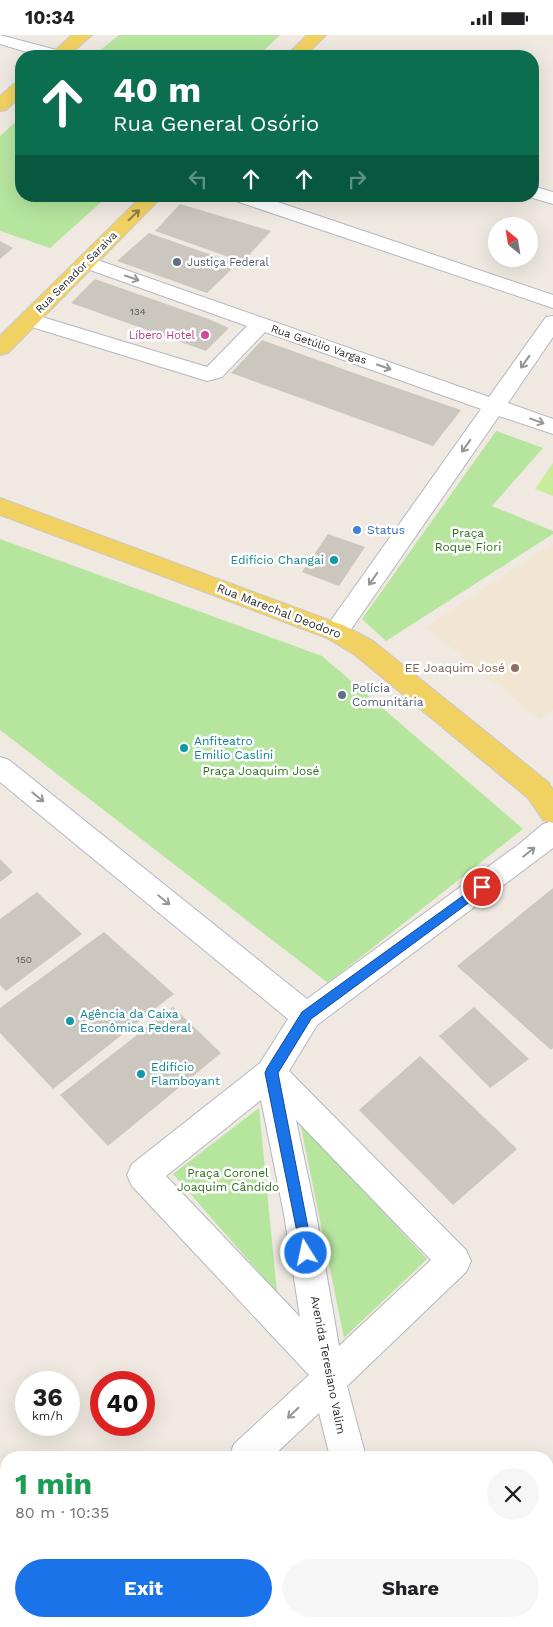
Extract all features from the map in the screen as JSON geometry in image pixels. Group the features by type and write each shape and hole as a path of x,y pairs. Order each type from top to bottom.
{"main road":[{"path":"65,50 83,35"},
{"path":"301,50 317,35"},
{"path":"0,106 15,92"},
{"name":"Rua Senador Saraiva","path":"0,348 147,202"},
{"name":"Rua Marechal Deodoro","path":"0,506 336,632 364,647 550,804"}],"street":[{"path":"0,39 38,50"},
{"path":"539,194 553,198"},
{"path":"258,202 553,302"},
{"name":"Rua Getúlio Vargas","path":"86,262 553,427"},
{"path":"29,319 207,374 214,372 262,324"},
{"path":"336,632 553,322"},
{"path":"0,767 306,1016"},
{"path":"327,1374 143,1175 271,1073 306,1016 528,853 553,832"},
{"path":"253,1451 327,1374 454,1261 271,1073"},
{"name":"Avenida Teresiano Valim","path":"271,1073 300,1214 327,1374 346,1451"}],"shaded area":[{"name":"EE Joaquim José","path":"553,543 553,709 540,719 426,627"}],"green space":[{"path":"119,35 280,35 264,50 100,50"},
{"path":"15,122 15,202 101,202 50,248 0,231 0,136"},
{"name":"Praça Roque Fiori","path":"496,431 543,448 492,506 553,531 553,534 386,641 362,619"},
{"path":"553,463 553,496 535,489"},
{"name":"Praça Joaquim José","path":"0,539 322,656 523,829 328,983 0,730"},
{"name":"Praça Coronel Joaquim Cândido","path":"259,1108 277,1293 173,1174"},
{"name":"Praça Coronel Joaquim Cândido","path":"300,1122 427,1259 344,1338"}],"building":[{"path":"180,204 271,231 243,262 155,231"},
{"name":"Justiça Federal","path":"149,233 237,264 207,293 117,261"},
{"path":"0,241 13,248 0,259"},
{"path":"95,279 229,328 206,351 71,303"},
{"path":"262,340 461,410 433,446 231,373"},
{"name":"Edifício Changai","path":"328,534 365,547 339,586 302,572"},
{"path":"0,859 13,872 0,882"},
{"path":"553,888 553,1048 551,1050 457,966"},
{"path":"37,892 82,934 6,991 0,985 0,919"},
{"name":"Agência da Caixa Econômica Federal","path":"104,932 174,994 53,1089 0,1033 0,1008"},
{"name":"Edifício Flamboyant","path":"173,1007 221,1053 108,1146 60,1095"},
{"path":"474,1007 529,1059 490,1088 439,1036"},
{"path":"420,1056 517,1149 453,1205 359,1110"}],"place":[{"name":"Justiça Federal","path":"177,262"},
{"name":"Líbero Hotel","path":"205,335"},
{"name":"Status","path":"357,530"},
{"name":"Edifício Changai","path":"334,560"},
{"name":"EE Joaquim José","path":"515,668"},
{"name":"Polícia Comunitária","path":"342,695"},
{"name":"Anfiteatro Emilio Caslini","path":"184,748"},
{"name":"Agência da Caixa Econômica Federal","path":"70,1021"},
{"name":"Edifício Flamboyant","path":"141,1074"}],"route":[{"path":"306,1253 300,1214 271,1073 306,1016 482,887"}]}
